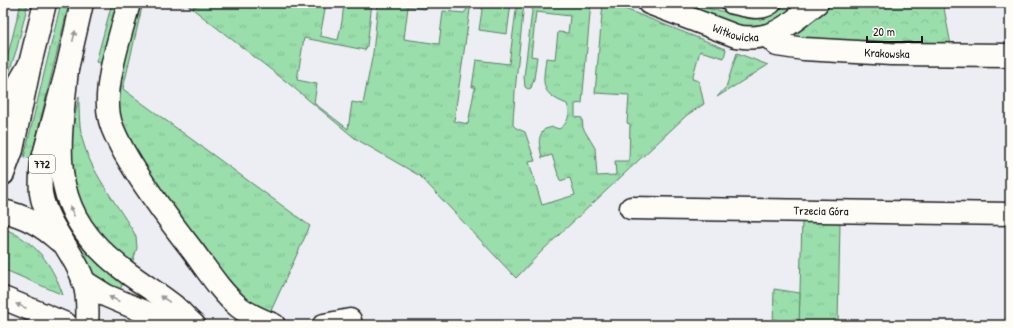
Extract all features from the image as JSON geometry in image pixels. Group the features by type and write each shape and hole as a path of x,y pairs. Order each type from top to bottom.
{"main road":[{"path":"3,174 12,150 30,64 45,3"},
{"name":"772","path":"82,3 67,69 42,162 41,192 47,211 78,267 84,281 88,310 87,325"},
{"path":"129,3 109,86 107,103 113,131 132,166 153,199 223,291 240,307 258,319 274,325"},
{"name":"Witkowicka","path":"649,3 676,8 736,36 746,38 768,36 778,32 817,3"},
{"path":"733,3 758,8 764,7 770,3"},
{"name":"Krakowska","path":"768,36 777,45 804,49 891,54 1010,55"},
{"path":"3,112 30,64"},
{"path":"67,69 60,143 60,159 66,193 75,218 94,245 106,256 174,306 194,325"},
{"name":"Trzecia Góra","path":"631,208 1010,214"},
{"name":"772","path":"3,211 20,215 34,222 48,231 71,254"},
{"path":"84,281 107,296 176,325"},
{"path":"3,298 66,324"},
{"path":"324,325 350,320"}],"green space":[{"path":"21,3 28,3 17,48 3,91 3,74"},
{"path":"61,3 69,3 31,159 24,157"},
{"path":"112,3 122,3 107,65 96,62"},
{"path":"135,3 143,3 123,89 310,226 269,315 239,295 168,207 161,191 130,139 120,126 116,88"},
{"path":"185,3 195,3 193,9 199,3 325,3 320,36 338,40 344,3 372,3 367,46 365,50 304,38 297,80 317,84 314,103 348,129 352,102 363,104 373,53 378,3 400,3 400,5 408,6 408,3 426,3 425,9 408,7 404,39 439,44 443,11 464,13 467,9 468,3 471,3 454,121 468,124 475,87 472,87 476,60 509,64 517,3 524,3 513,125 525,132 535,161 529,162 542,205 575,195 570,178 560,181 552,155 542,158 539,142 540,135 545,129 553,127 559,129 567,122 569,115 567,104 551,96 547,91 545,87 544,75 546,58 555,59 558,32 568,33 570,16 536,12 531,56 537,57 534,79 531,88 528,89 525,87 524,77 533,3 591,3 582,103 575,104 575,117 582,118 583,128 595,148 597,176 616,175 615,161 629,161 630,124 627,123 629,95 595,93 603,3 610,3 726,49 724,58 700,51 692,79 699,81 704,104 687,115 544,249 516,278 420,176 356,139 288,83"},
{"path":"483,3 511,3 507,34 479,30"},
{"path":"681,3 697,3 711,9 761,19 771,16 786,5 797,3 788,9 791,13 769,25 743,27 682,6"},
{"path":"831,3 943,3 951,45 854,46 792,37 793,32"},
{"path":"737,53 768,65 717,97 726,87"},
{"path":"79,96 81,133 88,156 100,180 136,236 137,248 132,264 111,248 82,210 72,179 72,130"},
{"path":"53,169 123,282 120,290 99,280 92,272 57,218 50,186"},
{"path":"802,220 840,222 838,325 799,325"},
{"path":"3,228 25,240 41,254 53,273 63,295 3,269"},
{"path":"774,289 800,293 799,325 773,325"}]}
